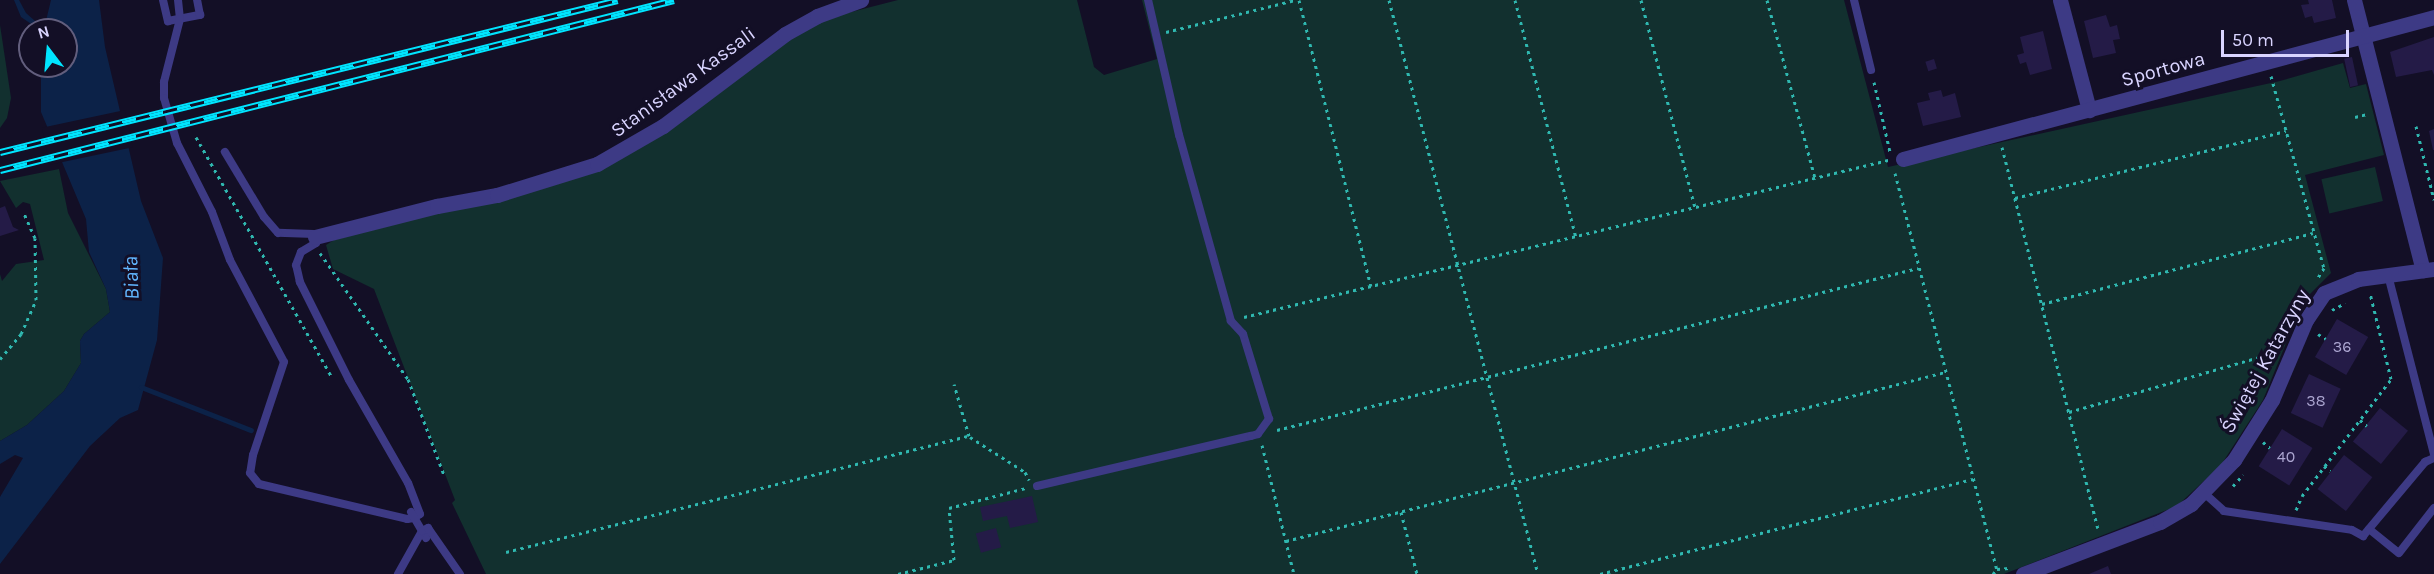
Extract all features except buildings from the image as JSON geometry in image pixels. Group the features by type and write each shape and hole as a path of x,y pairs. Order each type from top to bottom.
{"street":[{"name":"Stanisława Kassali","path":"316,240 437,206 497,195 597,164 663,126 785,34 818,16 861,0"},
{"path":"2060,0 2089,110"},
{"path":"2354,0 2428,269"},
{"name":"Sportowa","path":"1897,159 1999,134 2434,17"},
{"name":"Świętej Katarzyny","path":"2023,574 2160,522 2203,492 2234,460 2272,400 2306,320 2324,293 2335,286 2428,269"}],"lane":[{"path":"163,0 168,21 200,15 197,0"},
{"path":"178,0 180,19 164,82 164,98 177,142 212,212 230,260 284,362 250,473 259,484 407,519 412,515 420,514 408,483 349,380 300,282 296,265 301,252 316,240 314,234 278,233 264,217 225,152"},
{"path":"1038,486 1258,435 1269,419 1243,333 1231,321 1179,135 1148,0"},
{"path":"1854,0 1871,70"},
{"path":"2388,275 2434,453"},
{"path":"2203,492 2224,511 2352,530 2363,536 2425,462 2434,458"},
{"path":"2369,529 2399,554 2434,508"},
{"path":"412,515 424,535"},
{"path":"398,574 428,528 460,574"}],"path":[{"path":"1156,35 1297,0 1372,287"},
{"path":"1389,0 1538,574"},
{"path":"1515,0 1576,238"},
{"path":"1641,0 1695,208"},
{"path":"1767,0 1815,179"},
{"path":"1871,70 1897,159 1918,268 1997,569 1993,574"},
{"path":"2272,80 2324,268 2314,281"},
{"path":"2416,126 2434,200"},
{"path":"2015,198 2286,131"},
{"path":"1999,134 2098,528"},
{"path":"196,137 334,381"},
{"path":"1231,321 1897,159"},
{"path":"0,359 21,334 36,300 35,238 24,213"},
{"path":"2042,304 2314,232"},
{"path":"316,240 323,261 408,379 444,475"},
{"path":"1258,435 1918,268"},
{"path":"2294,522 2302,496 2391,379 2368,285"},
{"path":"2316,333 2326,339"},
{"path":"2069,412 2277,353"},
{"path":"1286,541 1945,372"},
{"path":"898,574 954,560 948,508 1032,487 1025,472 969,436 954,384"},
{"path":"2360,420 2367,426"},
{"path":"506,552 969,436"},
{"path":"2261,441 2270,448"},
{"path":"1262,444 1294,574"},
{"path":"2324,466 2330,471"},
{"path":"1600,574 1973,479"},
{"path":"1401,512 1417,574"}],"green space":[{"path":"898,0 1077,0 1094,67 1104,75 1157,59 1142,0 1844,0 1888,167 2280,81 2343,63 2350,88 2366,84 2384,155 2305,175 2331,273 2303,301 2263,400 2221,465 2177,506 2004,574 486,574 452,503 455,500 374,289 333,269 326,245 334,240 591,173 668,130 792,36 824,19"},
{"path":"0,25 11,98 7,118 0,128"},
{"path":"2375,167 2383,201 2329,213 2321,179"},
{"path":"59,169 68,213 106,289 110,312 84,334 80,341 81,363 64,391 27,425 0,441 0,274 2,281 16,264 44,260 30,204 23,202 16,208 0,181"}],"water":[{"path":"14,0 19,0 32,18 21,17"},
{"name":"Biała","path":"51,0 99,0 105,47 141,201 163,258 157,340 138,410 120,418 90,446 0,564 0,497 23,458 15,455 0,464 0,441 27,425 64,391 81,363 80,341 84,334 110,312 106,289 89,252 86,219 41,112 41,78 78,78 78,18 47,18"}],"pier":[{"path":"125,110 133,147 50,165 42,128"}],"waterway":[{"path":"141,387 251,430"}],"railway":[{"path":"0,152 618,0"},
{"path":"0,170 674,0"}]}
